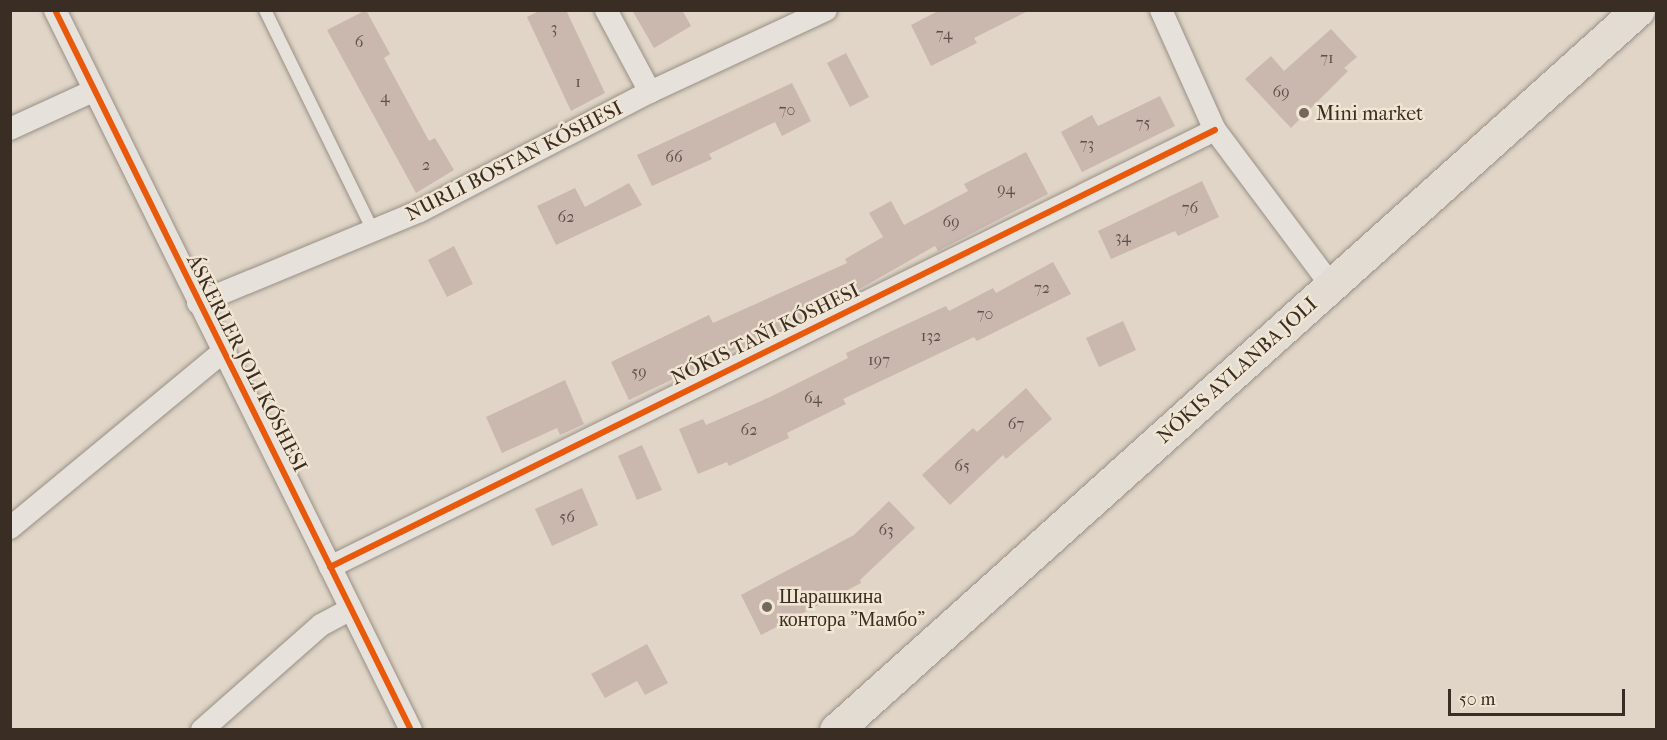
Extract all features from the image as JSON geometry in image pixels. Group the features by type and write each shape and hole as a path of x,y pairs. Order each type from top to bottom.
{"main road":[{"path":"836,729 1638,10"}],"street":[{"path":"55,10 93,91 411,729"},
{"path":"606,10 650,92"},
{"path":"198,303 420,211 650,92 826,10"},
{"path":"1161,10 1215,130 1331,285"},
{"path":"10,129 93,91"},
{"path":"330,567 1215,130"},
{"path":"10,528 223,352"},
{"path":"202,729 321,625 351,609"}],"lane":[{"path":"265,10 373,230"}],"building":[{"path":"366,10 390,54 384,58 429,141 435,138 454,170 416,193 327,30"},
{"path":"541,10 566,10 605,93 571,111 527,17"},
{"path":"632,10 682,10 691,26 654,48"},
{"path":"940,10 1030,10 974,38 977,43 931,66 911,25"},
{"path":"1331,29 1357,57 1344,68 1348,71 1291,128 1245,79 1271,56 1284,71"},
{"path":"846,53 869,97 850,107 827,63"},
{"path":"792,83 811,121 782,136 775,122 709,154 712,159 652,186 637,155"},
{"path":"1160,96 1175,126 1082,172 1061,132 1092,115 1098,126"},
{"path":"1026,152 1048,194 938,251 935,246 842,299 629,400 611,362 709,315 713,323 847,263 845,259 883,237 869,213 891,201 904,225 968,191 964,184"},
{"path":"1202,181 1219,217 1178,236 1175,231 1111,259 1098,231"},
{"path":"629,183 642,205 556,245 537,206 575,188 585,207"},
{"path":"454,246 473,284 447,297 428,260"},
{"path":"1053,262 1071,294 977,341 974,337 843,399 846,404 787,433 789,438 729,466 727,462 698,474 679,429 703,419 706,425 770,397 848,358 846,353 894,330 946,306 949,311 993,288 996,293"},
{"path":"1123,321 1136,350 1099,367 1086,338"},
{"path":"565,380 584,424 560,435 557,428 502,453 486,417"},
{"path":"1026,388 1052,419 1006,459 1003,455 950,505 922,475 973,428 977,432"},
{"path":"642,445 662,490 637,500 618,456"},
{"path":"582,488 598,525 552,546 535,509"},
{"path":"889,501 915,528 860,580 861,583 761,635 741,595 854,535"},
{"path":"647,644 668,683 645,695 637,681 605,698 591,674"}],"cycle path":[{"name":"ÁSKERLER JOLI KÓSHESI","path":"55,10 411,730"},
{"name":"NÓKIS TAŃI KÓSHESI","path":"330,567 1215,130"}],"place":[{"name":"Mini market","path":"1304,113"},
{"name":"Шарашкина контора \"Мамбо\"","path":"767,607"}]}
